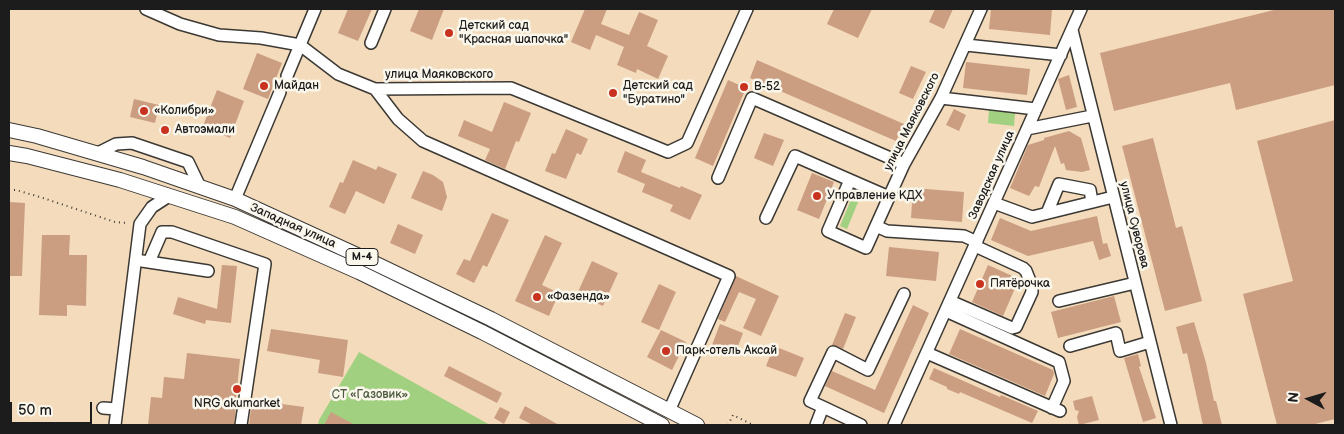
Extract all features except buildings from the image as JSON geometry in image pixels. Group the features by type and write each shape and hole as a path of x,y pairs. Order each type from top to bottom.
{"main road":[{"name":"Западная улица","path":"9,130 98,153 235,199 491,319 697,425"},
{"name":"Западная улица","path":"9,153 82,170 234,217 359,272 482,332 662,425"}],"street":[{"path":"146,9 180,24 219,35 261,38 300,46 338,74 375,89"},
{"path":"287,76 314,9"},
{"path":"371,43 385,9"},
{"name":"улица Маяковского","path":"375,89 511,88 668,152 687,143 747,9"},
{"name":"улица Маяковского","path":"850,180 828,230 866,248 904,164 941,98 982,9"},
{"name":"Заводская улица","path":"894,425 1081,9"},
{"name":"улица Суворова","path":"1072,30 1092,116 1171,425"},
{"path":"966,45 1061,55"},
{"name":"улица Маяковского","path":"375,89 398,119 423,141 729,276 669,410"},
{"path":"235,199 280,92"},
{"path":"718,178 752,98 904,164"},
{"path":"941,98 1036,109"},
{"path":"1027,129 1092,116"},
{"path":"98,153 116,144 132,143 188,162 200,187"},
{"path":"766,218 795,156 889,197"},
{"path":"1047,213 1059,184 1090,190 1092,202"},
{"path":"115,425 140,224 152,207 169,196"},
{"path":"994,203 1032,216 1113,197"},
{"path":"876,226 887,231 964,236 1022,268 1026,271 1032,286 1032,292 1016,327 1012,328 948,306"},
{"path":"149,262 162,232 172,232 265,264 242,425"},
{"path":"136,260 208,271"},
{"path":"1059,301 1135,283"},
{"path":"860,425 810,401 833,352 868,370 904,294"},
{"path":"927,353 1056,410 1064,382 1059,362 948,306"},
{"path":"1070,346 1116,334 1120,350 1150,342"},
{"path":"816,425 822,407"},
{"path":"103,408 117,409"}],"path":[{"path":"9,190 16,190 40,197 115,222 140,224"},
{"path":"728,425 732,415 753,425"}],"green space":[{"path":"989,110 1015,113 1014,126 988,123"},
{"path":"854,192 861,195 847,229 840,226"},
{"name":"СТ «Газовик»","path":"359,352 490,425 318,425 319,420"}],"place":[{"name":"Детский сад \"Красная шапочка\"","path":"449,33"},
{"name":"Майдан","path":"264,86"},
{"name":"В-52","path":"744,87"},
{"name":"Детский сад \"Буратино\"","path":"613,93"},
{"name":"«Колибри»","path":"144,111"},
{"name":"Автоэмали","path":"165,130"},
{"name":"Управление КДХ","path":"817,196"},
{"name":"Пятёрочка","path":"980,284"},
{"name":"«Фазенда»","path":"537,297"},
{"name":"Парк-отель Аксай","path":"666,351"},
{"name":"NRG akumarket","path":"237,389"}]}
